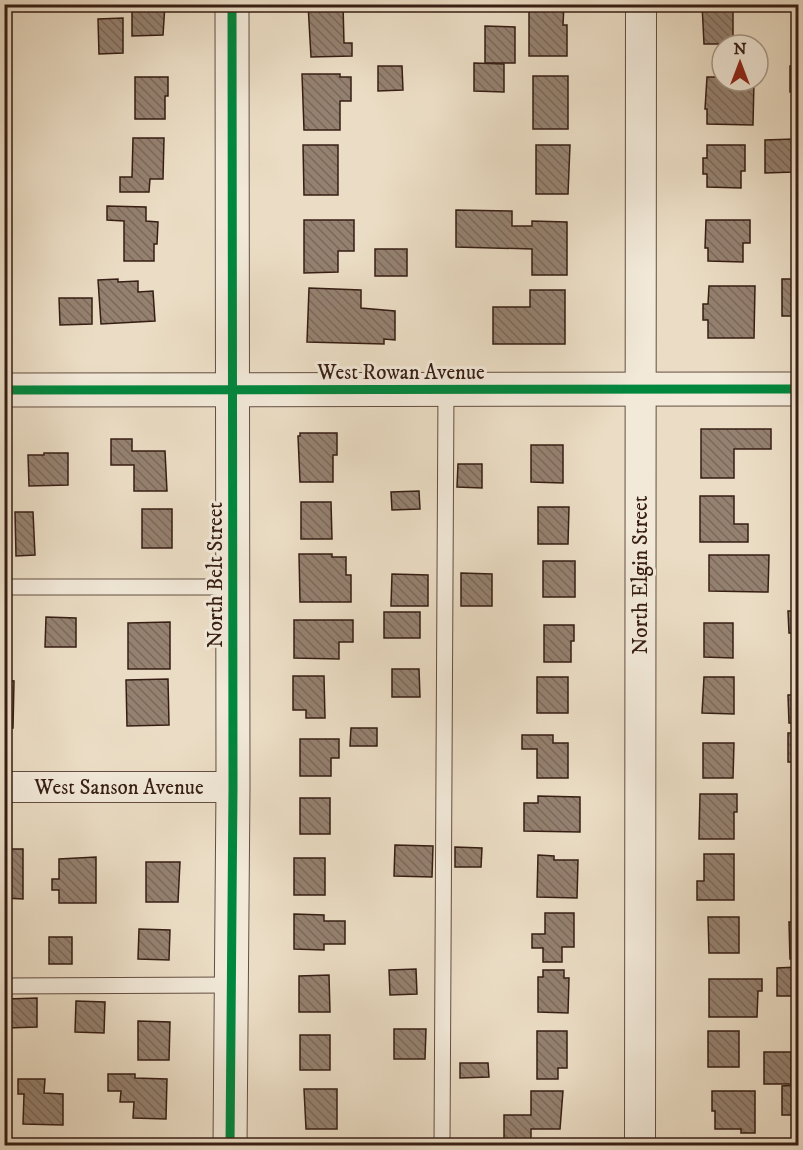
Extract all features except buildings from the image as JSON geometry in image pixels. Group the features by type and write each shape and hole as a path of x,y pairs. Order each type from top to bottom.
{"street":[{"name":"North Belt Street","path":"230,1146 233,787 232,4"},
{"name":"North Elgin Street","path":"640,4 640,1146"},
{"name":"West Rowan Avenue","path":"4,390 798,389"},
{"name":"West Sanson Avenue","path":"4,787 233,787"}],"lane":[{"path":"442,1146 446,390"},
{"path":"4,587 233,587"},
{"path":"4,986 231,985"}],"cycle path":[{"path":"230,1146 233,787 232,4"},
{"path":"4,390 798,389"}]}
